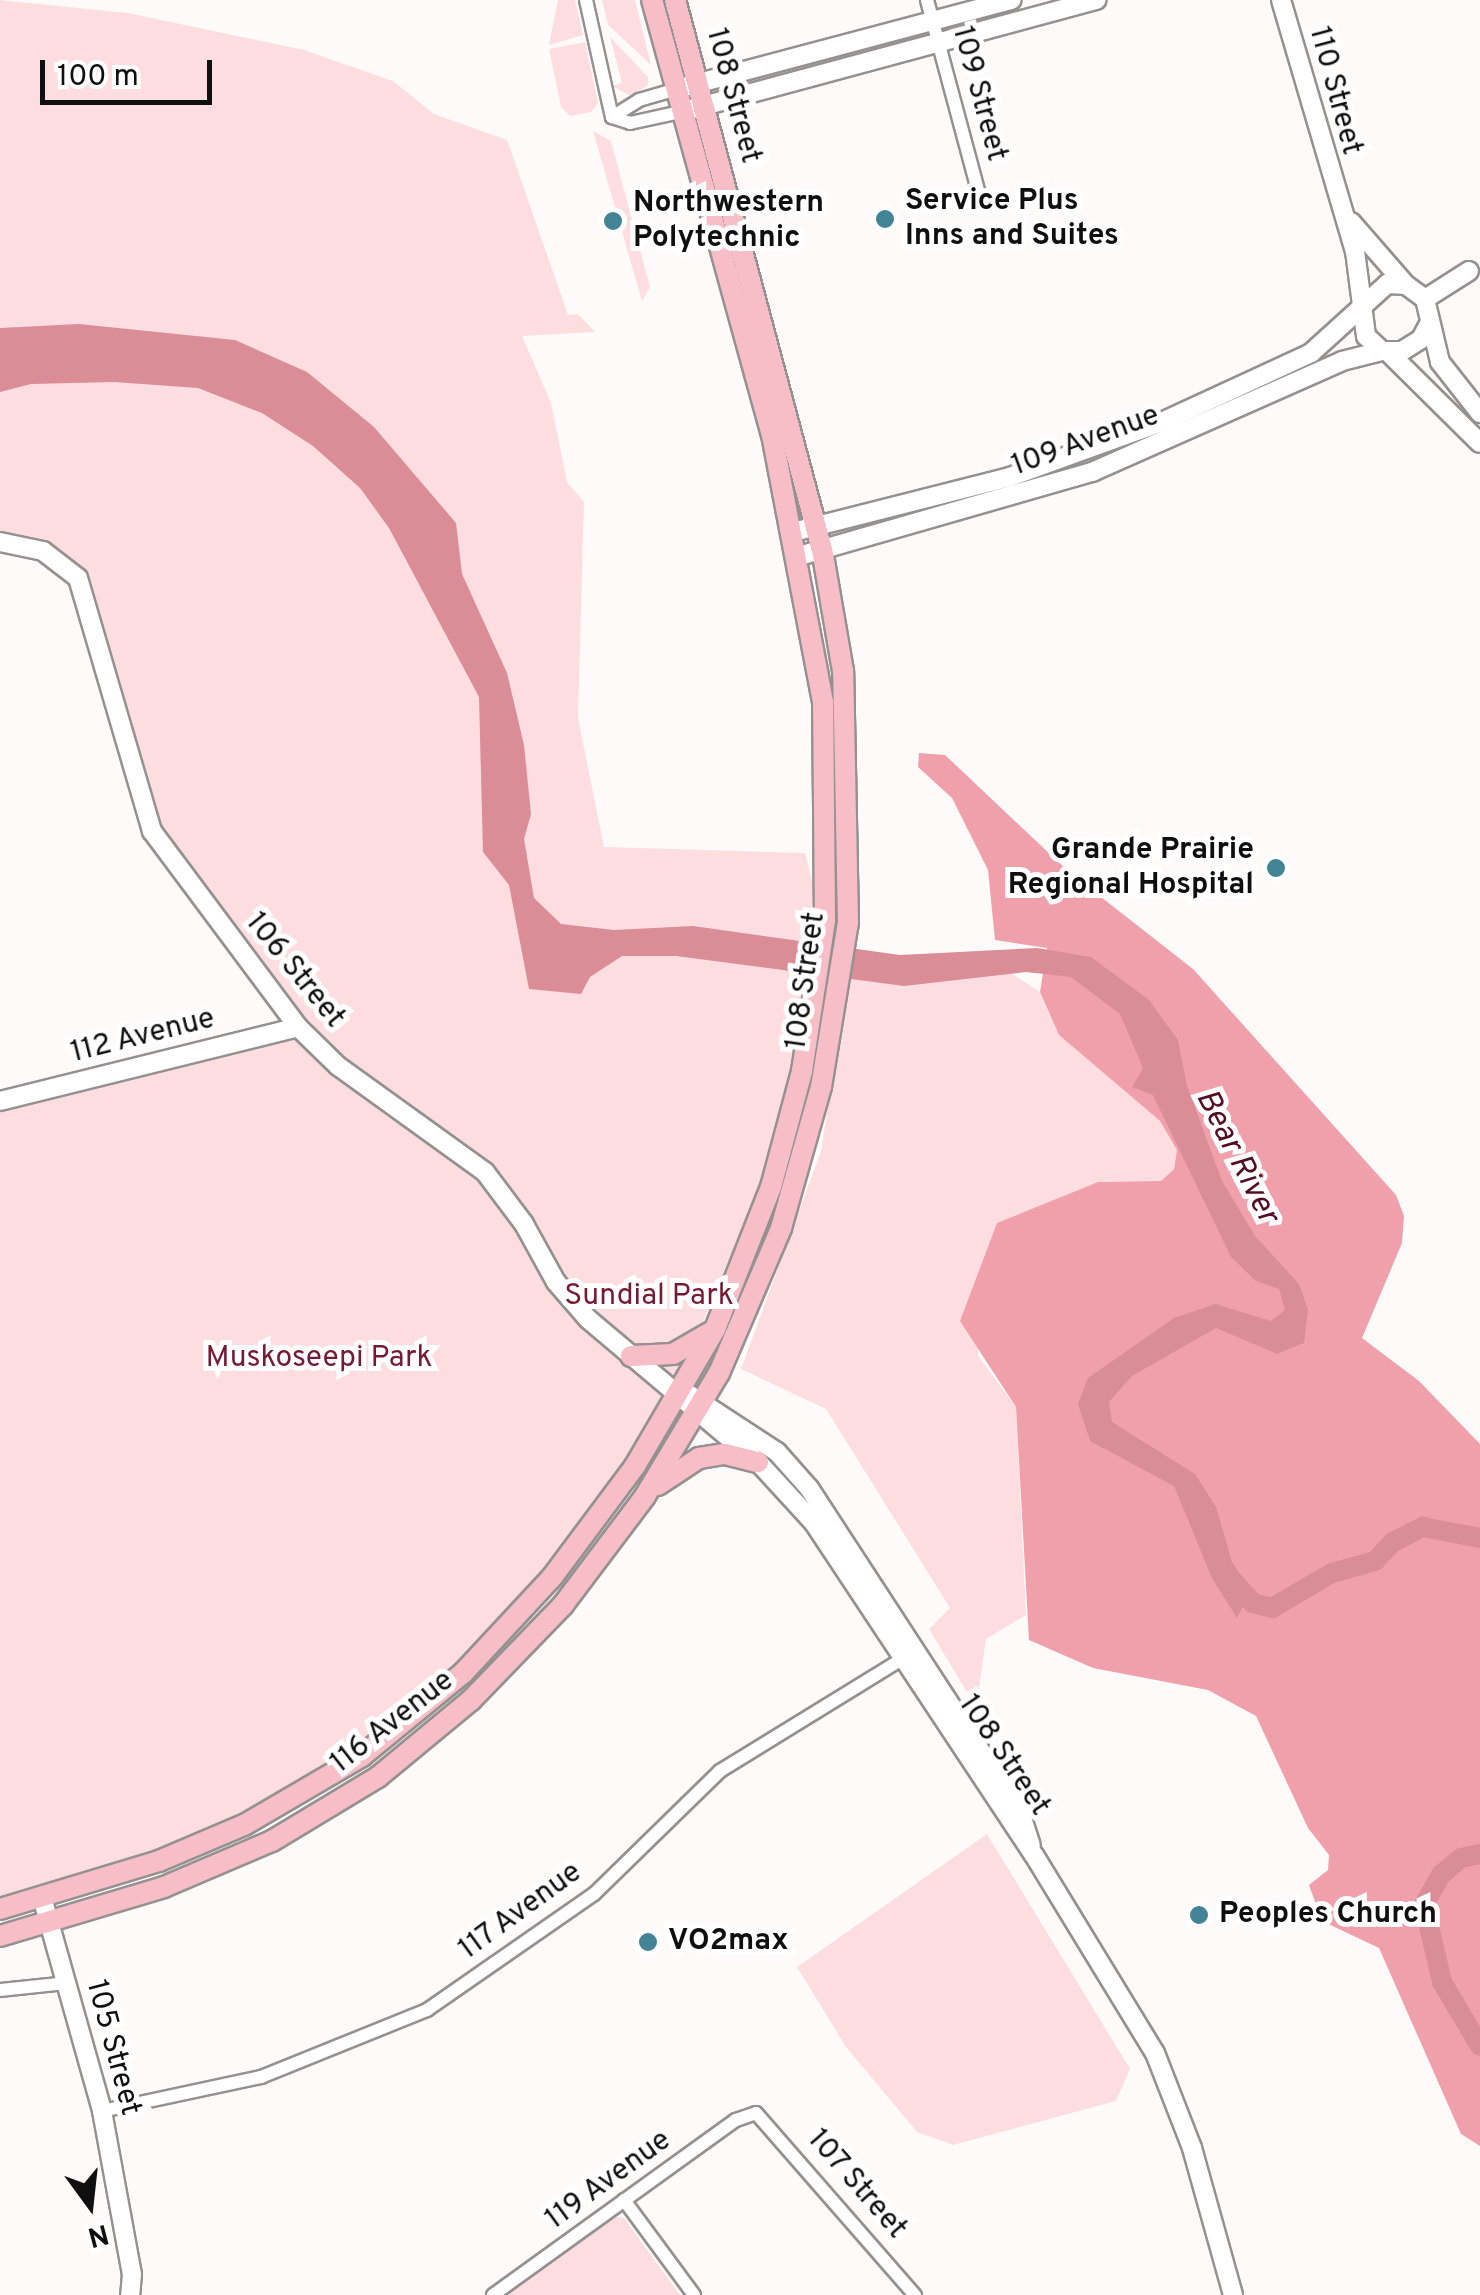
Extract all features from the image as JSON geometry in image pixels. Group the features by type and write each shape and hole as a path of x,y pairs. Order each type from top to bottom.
{"main road":[{"name":"108 Street","path":"652,0 680,112 748,343 799,556 824,719 824,920 815,993 771,1187 715,1329 680,1392"},
{"name":"108 Street","path":"675,0 822,550 846,709 848,923 821,1087 781,1228 701,1406"},
{"path":"631,1356 673,1354 715,1329"},
{"name":"116 Avenue","path":"0,1909 159,1861 244,1825 324,1782 395,1732 463,1673 553,1576 610,1502 680,1392"},
{"name":"116 Avenue","path":"0,1936 50,1923 232,1860 378,1777 502,1671 591,1571 645,1496 701,1406"},
{"path":"645,1496 699,1458 724,1454 758,1462"}],"street":[{"path":"586,0 612,117"},
{"name":"109 Street","path":"927,0 981,202"},
{"path":"612,117 639,100 1012,0"},
{"name":"110 Street","path":"1280,0 1334,196 1360,272 1360,308"},
{"path":"612,117 630,123 680,112 1093,1"},
{"name":"110 Street","path":"1334,196 1406,285"},
{"path":"1425,299 1470,271"},
{"path":"1480,413 1446,374 1425,299 1406,285 1378,288 1360,308 1366,336 1480,444"},
{"name":"109 Avenue","path":"793,532 1007,478 1133,434 1296,361 1360,308"},
{"path":"1385,352 1412,347 1430,322"},
{"name":"109 Avenue","path":"799,556 1064,482 1206,427 1330,366 1385,352"},
{"name":"106 Street","path":"0,542 43,551 78,578 152,831 298,1026 338,1066 485,1172 524,1224 556,1282 631,1356 701,1406"},
{"name":"112 Avenue","path":"0,1101 298,1026"},
{"name":"108 Street","path":"701,1406 814,1523 909,1654"},
{"name":"108 Street","path":"701,1406 777,1452 809,1488 1034,1855 1168,2080 1232,2295"},
{"name":"117 Avenue","path":"102,2111 262,2077 428,2010 594,1894 720,1771 909,1654"},
{"name":"105 Street","path":"42,1897 102,2111 132,2274 130,2295"},
{"path":"0,1990 66,1983"},
{"name":"119 Avenue","path":"494,2295 624,2200 756,2113"},
{"name":"107 Street","path":"756,2113 915,2295"},
{"path":"624,2200 694,2295"},
{"name":"105 Street","path":"132,2274 144,2295"}],"green space":[{"name":"Muskoseepi Park","path":"0,0 128,13 304,50 393,81 434,114 507,140 568,315 578,314 595,332 522,336 551,403 567,482 584,502 578,718 604,847 805,853 815,893 806,1000 773,1153 660,1425 635,1466 432,1700 244,1825 0,1908 0,1111 316,1029 181,890 162,861 122,739 91,607 50,557 0,547"},
{"path":"558,0 575,0 583,35 549,45"},
{"path":"602,0 635,0 651,65 608,25"},
{"path":"610,37 648,77 648,85 631,96 612,86 622,83"},
{"path":"585,42 598,103 591,112 570,116 561,107 549,49"},
{"path":"593,131 611,141 650,287 642,301"},
{"path":"987,958 1040,992 1059,1035 1160,1121 1177,1150 1174,1169 1161,1181 1098,1182 998,1223 986,1257 978,1356 1016,1407 1026,1615 986,1639 976,1707 929,1629 950,1608 826,1409 741,1369 821,1151 851,962"},
{"path":"987,1834 1130,2069 1116,2101 953,2145 917,2132 846,2047 797,1967"},
{"path":"612,2216 624,2218 680,2295 505,2295"}],"shaded area":[{"path":"79,324 235,340 307,372 374,427 456,523 462,574 507,673 524,745 531,814 524,839 534,898 561,924 614,930 693,926 900,955 1037,948 1091,957 1149,1000 1178,1040 1187,1086 1222,1181 1255,1236 1299,1284 1308,1310 1304,1343 1277,1354 1216,1328 1132,1376 1109,1402 1112,1422 1195,1474 1216,1507 1232,1562 1251,1590 1237,1618 1212,1578 1174,1486 1090,1441 1078,1404 1088,1378 1174,1318 1215,1304 1271,1321 1285,1310 1279,1289 1256,1281 1231,1257 1153,1095 1132,1087 1143,1068 1120,1014 1071,977 1026,972 904,986 676,956 622,956 590,977 581,994 529,989 509,885 483,852 479,697 389,528 360,488 313,446 262,413 198,388 114,382 31,384 0,392 0,328"},
{"path":"919,753 945,755 1069,872 1193,969 1396,1195 1404,1216 1402,1243 1362,1338 1419,1381 1480,1444 1480,2146 1461,2134 1379,1948 1322,1921 1309,1885 1328,1870 1329,1855 1308,1828 1256,1716 1208,1690 1093,1668 1029,1640 1016,1407 960,1321 997,1223 1098,1182 1161,1181 1174,1169 1177,1150 1160,1121 1059,1035 1040,992 1047,948 995,940 988,870 952,798 918,767"}],"waterway":[{"name":"Bear River","path":"1232,1580 1253,1603 1272,1608 1332,1573 1375,1561 1393,1542 1423,1527 1480,1538"},
{"name":"Bear River","path":"1480,1854 1461,1858 1441,1875 1424,1905 1442,1982 1480,2046"}],"place":[{"name":"Service Plus Inns and Suites","path":"885,219"},
{"name":"Northwestern Polytechnic","path":"613,221"},
{"name":"Grande Prairie Regional Hospital","path":"1276,868"},
{"name":"Peoples Church","path":"1199,1915"},
{"name":"VO2max","path":"648,1942"}],"park label":[{"name":"Sundial Park","path":"649,1297"}]}
